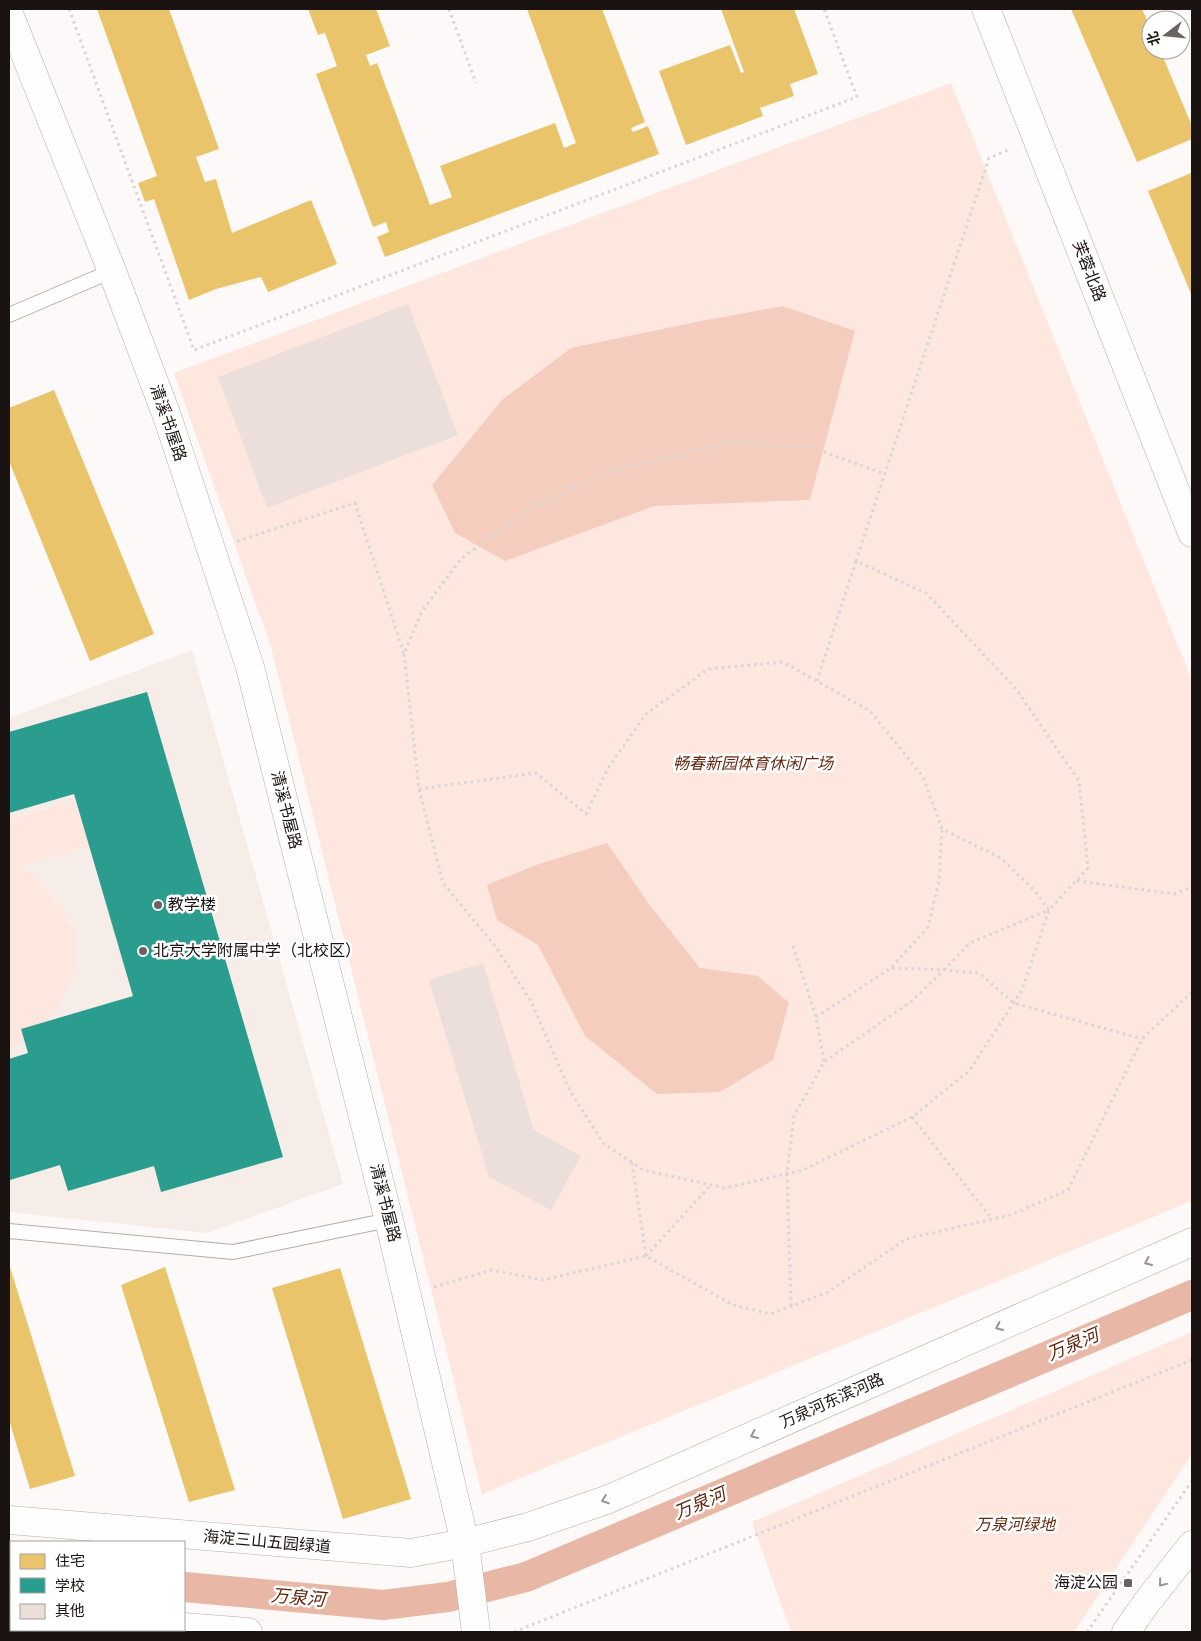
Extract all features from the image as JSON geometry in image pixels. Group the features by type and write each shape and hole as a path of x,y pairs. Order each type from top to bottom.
{"street":[{"name":"芙蓉北路","path":"986,9 1192,533"},
{"name":"清溪书屋路","path":"9,14 112,271 167,416 250,667 390,1220 465,1544 476,1632"},
{"name":"万泉河东滨河路","path":"465,1544 528,1526 609,1499 1192,1242"},
{"name":"海淀三山五园绿道","path":"9,1520 411,1553 465,1544"},
{"path":"1126,1632 1147,1602 1192,1546"},
{"path":"185,1627 248,1632"}],"lane":[{"path":"9,315 112,271"},
{"path":"9,1231 233,1252 390,1220"}],"path":[{"path":"69,9 194,350 857,97 824,9"},
{"path":"449,9 476,83"},
{"path":"817,682 989,158 1037,138"},
{"path":"404,654 422,611 461,559 524,512 601,474 724,443 807,446 885,474"},
{"path":"211,549 355,503 404,654 419,789 442,883 496,947 532,1003 570,1091 603,1142 643,1170 725,1188 803,1170 912,1117 969,1071 1022,990 1049,910 1088,868 1079,781 1016,689 926,594 856,561"},
{"path":"419,789 536,774 586,814 608,768 646,714 708,669 783,662 870,711 923,777 942,829 938,881 928,927 890,968 816,1017"},
{"path":"942,829 1001,858 1034,891 1049,910"},
{"path":"1076,880 1174,894 1192,887"},
{"path":"791,1306 787,1173 794,1116 824,1062 912,1001 970,942 1049,910"},
{"path":"793,946 816,1017 824,1062"},
{"path":"890,968 944,970 979,974 1014,1003 1142,1039"},
{"path":"646,1256 733,1304 771,1314 828,1292 906,1239 1010,1215 1068,1190 1142,1039 1192,992"},
{"path":"912,1117 992,1219"},
{"path":"631,1162 646,1256"},
{"path":"407,1294 492,1270 544,1280 646,1256 711,1185"},
{"path":"514,1632 1192,1360"},
{"path":"1087,1632 1192,1481"}],"shaded area":[{"path":"783,306 855,331 810,500 654,506 505,561 455,533 432,485 503,399 571,348"},
{"name":"北京大学附属中学（北校区）","path":"192,650 343,1184 207,1233 9,1212 9,718"},
{"path":"607,843 649,904 700,968 758,976 789,1003 773,1060 720,1092 657,1094 585,1036 538,945 497,920 487,885 536,865"}],"green space":[{"name":"畅春新园体育休闲广场","path":"951,83 1192,680 1192,1201 482,1494 271,647 174,373"},
{"path":"97,794 109,841 17,867 34,875 54,898 75,931 75,971 59,1005 41,1027 17,1046 9,1048 9,820"},
{"name":"万泉河绿地","path":"1192,1332 1192,1454 1074,1632 791,1632 752,1522"}],"building: 住宅":[{"path":"97,9 169,9 219,149 196,157 205,182 216,179 232,233 311,200 337,264 268,292 261,277 216,289 189,300 154,199 145,202 138,183 157,176"},
{"path":"308,9 376,9 390,46 366,55 370,66 377,63 430,205 452,197 440,166 555,123 564,148 576,143 527,9 602,9 645,122 631,128 633,132 648,126 659,154 385,257 377,237 389,232 386,222 373,227 316,74 337,66 325,33 318,35"},
{"path":"721,9 794,9 818,74 790,84 794,96 760,108 763,116 686,145 659,71 730,45 741,73 744,72"},
{"path":"1071,9 1142,9 1141,60 1164,60 1192,126 1192,139 1137,162"},
{"path":"1191,173 1192,178 1192,296 1148,191"},
{"path":"54,390 154,634 90,661 9,461 9,408"},
{"path":"9,1264 75,1476 30,1489 9,1420"},
{"path":"165,1267 235,1490 189,1502 121,1285"},
{"path":"340,1268 411,1499 343,1519 272,1288"}],"building: 学校":[{"name":"教学楼","path":"147,692 283,1157 161,1192 154,1166 68,1191 60,1165 10,1180 9,1059 28,1053 21,1029 133,996 74,794 9,813 9,732"}],"building: 其他":[{"path":"408,304 458,435 267,508 218,377"},
{"path":"483,963 534,1130 581,1156 551,1210 489,1177 429,980"}],"waterway":[{"name":"万泉河","path":"185,1587 383,1605 448,1597 526,1577 1192,1295"}],"place":[{"name":"教学楼","path":"158,905"},
{"name":"北京大学附属中学（北校区）","path":"143,951"},
{"name":"海淀公园","path":"1128,1583"}]}
